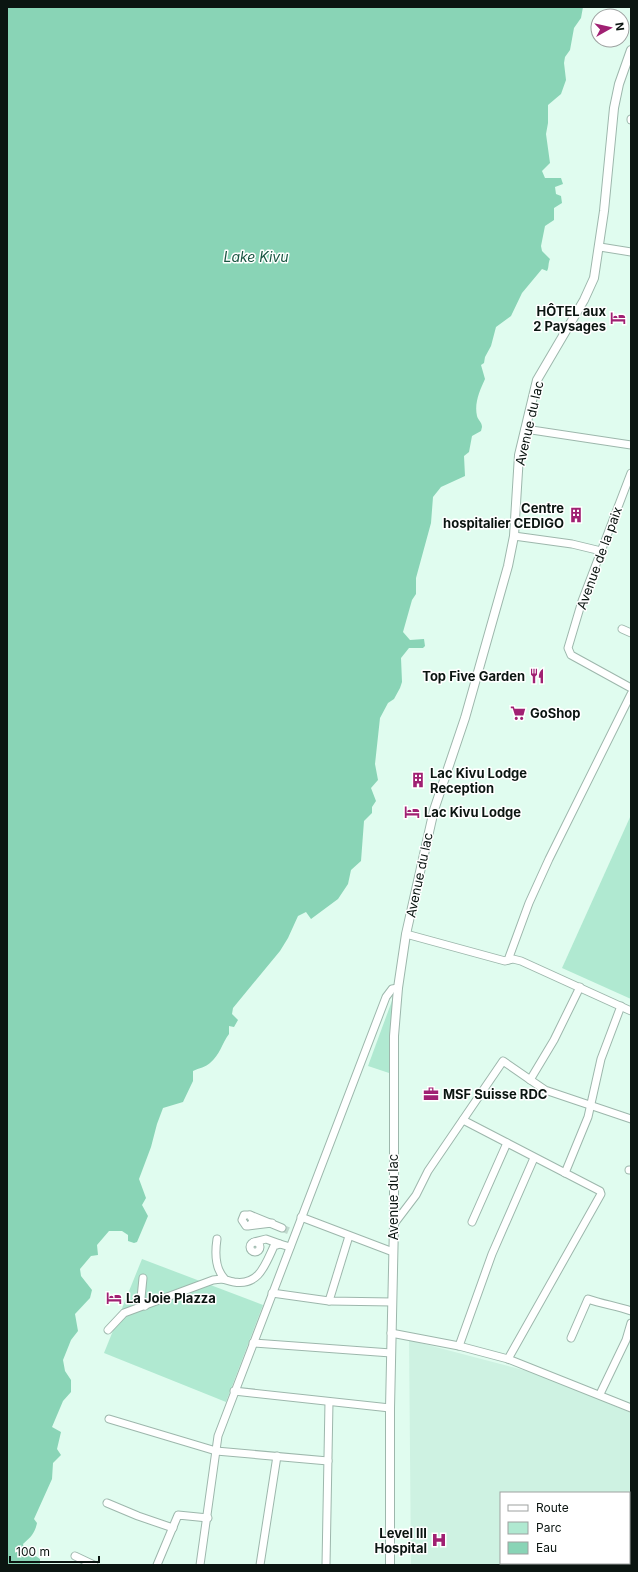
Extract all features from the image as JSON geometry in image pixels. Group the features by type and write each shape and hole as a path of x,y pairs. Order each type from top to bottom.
{"main road":[{"name":"Avenue du lac","path":"390,1565 390,1408 394,1224 394,1036 398,988 406,934 434,810 478,673 514,536 519,455 537,380 584,300 594,278 600,248 614,108 619,84 630,55"}],"street":[{"path":"600,248 631,252"},
{"path":"525,429 631,444"},
{"name":"Avenue de la paix","path":"631,473 568,643 568,648 571,655 596,666 631,688"},
{"path":"514,536 572,544 601,551"},
{"path":"622,630 631,633"},
{"path":"508,960 529,903 549,859 631,694"},
{"path":"406,934 504,961 513,959 521,961 631,1011"},
{"path":"530,1080 554,1040 580,987"},
{"path":"200,1565 208,1518 218,1436 290,1247 289,1231 301,1217 386,997 392,989 398,988"},
{"path":"565,1173 591,1107 601,1059 622,1006"},
{"path":"394,1224 416,1194 428,1171 503,1061 545,1090 591,1107 631,1119"},
{"path":"463,1120 600,1191 601,1197 508,1359"},
{"path":"472,1222 507,1143"},
{"path":"459,1346 492,1254 534,1158"},
{"path":"272,1223 250,1225 253,1221 250,1215 272,1223 289,1231"},
{"path":"301,1217 393,1252"},
{"path":"329,1301 349,1236"},
{"path":"217,1239 216,1249 220,1273 224,1278 233,1282 245,1282 255,1279 263,1269 277,1245"},
{"path":"277,1245 254,1252 250,1249 250,1245 254,1242 266,1239 277,1245 290,1247"},
{"path":"143,1278 141,1298 145,1306"},
{"path":"108,1330 124,1313 213,1280 224,1278"},
{"path":"272,1293 329,1301 392,1302"},
{"path":"571,1338 588,1299 601,1304 614,1305 631,1311"},
{"path":"600,1394 626,1340 631,1323"},
{"path":"391,1333 459,1346 508,1359 600,1394 631,1408"},
{"path":"253,1343 391,1353"},
{"path":"234,1391 390,1408"},
{"path":"326,1565 329,1402"},
{"path":"109,1420 216,1451 328,1461"},
{"path":"260,1565 277,1456"},
{"path":"106,1503 173,1528"},
{"path":"157,1565 180,1514 208,1518"},
{"path":"75,1556 94,1565"}],"shaded area":[{"path":"409,1340 539,1374 631,1413 631,1565 411,1565"}],"green space":[{"path":"631,815 631,999 562,968"},
{"path":"393,998 389,1073 368,1066"},
{"path":"142,1259 263,1305 226,1402 104,1353"}],"water":[{"name":"Lake Kivu","path":"7,7 583,7 581,18 574,28 570,50 565,57 564,63 566,80 561,94 548,105 548,123 546,134 550,163 542,171 545,178 561,178 563,184 555,187 556,194 561,196 562,203 554,208 554,220 545,226 541,246 542,251 550,259 548,268 547,271 542,269 522,293 511,316 496,327 491,346 485,357 484,363 481,365 485,379 478,397 476,411 482,427 481,431 472,436 469,452 464,456 465,476 441,487 433,497 431,523 416,578 416,594 412,600 403,632 410,640 424,639 425,646 423,648 409,648 401,658 402,682 400,688 394,699 388,703 380,718 375,764 378,780 371,788 376,801 372,807 372,813 364,821 361,861 351,870 348,884 338,899 311,919 306,912 298,916 280,951 233,1008 232,1014 238,1020 234,1027 229,1026 229,1034 216,1056 208,1064 193,1071 193,1081 183,1102 163,1108 139,1179 146,1198 142,1205 148,1216 137,1242 134,1243 128,1241 128,1235 122,1231 109,1231 97,1245 98,1255 91,1256 80,1269 81,1276 92,1290 90,1298 75,1314 78,1331 71,1340 63,1360 65,1371 71,1380 71,1392 63,1401 52,1427 61,1432 57,1449 61,1455 53,1463 52,1479 34,1519 37,1523 35,1530 23,1544 24,1548 40,1559 40,1565 7,1565"}],"tunnel":[{"path":"282,1228 289,1231"}],"place":[{"name":"HÔTEL aux 2 Paysages","path":"618,318"},
{"name":"Centre hospitalier CEDIGO","path":"576,515"},
{"name":"Top Five Garden","path":"537,676"},
{"name":"GoShop","path":"518,713"},
{"name":"Lac Kivu Lodge Reception","path":"418,780"},
{"name":"Lac Kivu Lodge","path":"412,812"},
{"name":"MSF Suisse RDC","path":"431,1094"},
{"name":"La Joie Plazza","path":"114,1298"},
{"name":"Level III Hospital","path":"439,1540"}]}
